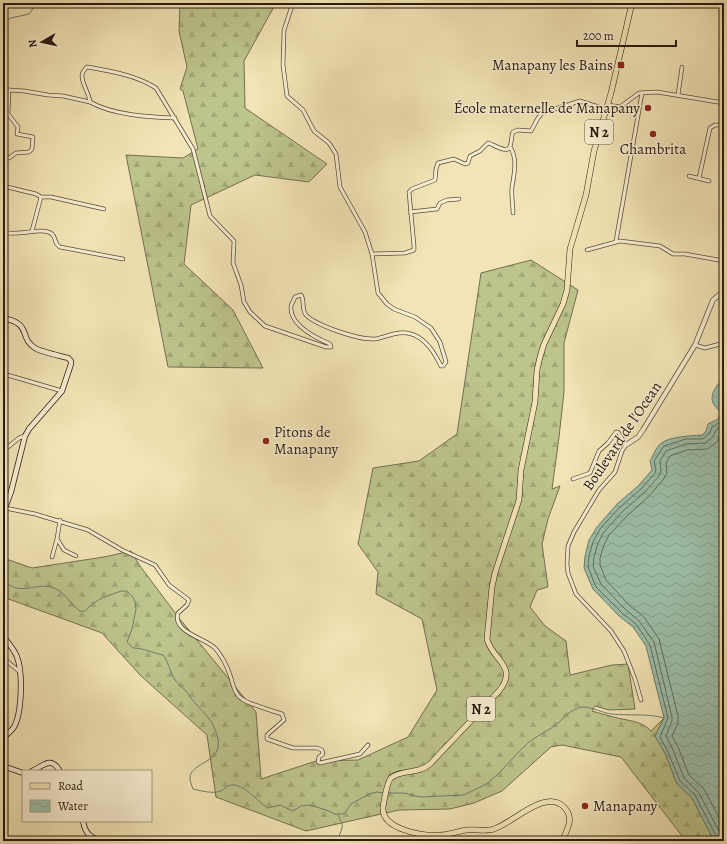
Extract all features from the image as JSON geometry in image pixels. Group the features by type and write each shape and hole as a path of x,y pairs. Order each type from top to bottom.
{"main road":[{"name":"N 2","path":"562,841 570,824 569,816 561,804 552,801 542,803 495,829 466,830 442,835 417,832 397,827 385,817 383,809 388,783 392,778 396,775 421,770 430,764 499,691 506,681 506,670 504,665 489,647 487,639 492,587 495,573 519,500 521,470 535,402 537,370 540,357 544,344 563,304 567,290 570,249 586,196 594,151 611,93 632,3"},
{"path":"3,318 13,320 21,325 28,339 36,349 68,358 71,361 62,391 28,429 11,492 4,509"},
{"path":"3,636 16,654 20,672 19,714 13,728 3,738"},
{"path":"34,770 43,764 50,763 56,765 59,770"},
{"path":"3,766 22,773"},
{"path":"83,822 87,834 94,839 102,841"},
{"path":"505,841 516,839 522,841"}],"street":[{"path":"90,102 82,76 83,70 87,67 108,71 147,82 156,88 193,149 210,216 234,241 233,263 241,285 241,293 244,302 250,312 265,326 326,347 331,347 330,344 308,332 297,322 291,306 295,298 301,295 302,307 305,314 318,323 354,336 375,339 401,333 411,333 428,344 441,366 446,362 440,342 431,328 415,317 394,309 387,304 378,293 372,254 365,232 340,187 336,154 329,143 314,131 307,116 300,106 287,96 283,65 284,30 293,3"},
{"path":"678,95 682,67"},
{"path":"3,92 9,90 24,91 63,96 90,102 98,107 138,116 174,118"},
{"path":"3,156 9,158 16,152 29,152 32,149 33,137 17,134 18,127 8,114 9,90"},
{"path":"616,241 642,92"},
{"path":"513,213 512,188 515,169 513,152 510,147 513,132 518,130 531,131 542,113 580,101 606,107 620,107 642,92 657,92 724,103"},
{"path":"698,178 710,128 715,125 724,126"},
{"path":"372,254 405,253 414,250 409,192 412,189 435,180 438,163 454,160 465,164 468,163 470,156 480,151 488,143 504,150 510,147"},
{"path":"689,176 709,181"},
{"path":"3,186 41,196 104,209"},
{"path":"32,231 41,196"},
{"path":"410,212 437,209 440,203 447,200 458,199"},
{"path":"3,232 12,234 32,231 50,233 54,236 56,244 60,247 123,259"},
{"path":"587,250 616,241 660,246 673,254 685,254 724,261"},
{"name":"Boulevard de l'Ocean","path":"641,700 635,679 624,651 611,631 576,594 568,573 568,546 574,532 599,490 615,472 622,451 638,437 643,430 695,345 713,300 719,295 724,294"},
{"path":"695,345 705,348 724,343"},
{"path":"4,374 62,391"},
{"path":"573,479 590,473 599,451 608,443 616,432 621,436 626,446"},
{"path":"3,451 19,438 25,436"},
{"path":"4,509 60,520 88,530 122,550 155,565 169,585 189,600 187,605 178,612 177,620 190,634 207,641 215,649 227,669 240,699 282,714 284,720 267,735 267,739 293,748 318,748 322,750 323,754 319,757 318,762 320,763 360,754 368,745"},
{"path":"52,557 60,520"},
{"path":"57,539 64,550 76,556"},
{"path":"3,658 20,672"}],"green space":[{"path":"180,3 276,3 244,61 245,108 327,164 309,182 255,175 191,205 184,264 233,310 263,368 168,367 126,155 183,158 198,149 183,91 180,89 187,67 179,31"},
{"path":"531,260 578,290 564,343 564,392 552,489 560,486 548,519 542,544 548,587 537,590 530,607 545,626 566,641 570,675 612,665 628,664 635,709 609,710 595,706 592,711 634,721 647,727 651,731 664,718 655,736 665,753 677,784 692,798 712,837 718,841 686,841 621,757 562,745 551,747 502,791 474,803 450,809 399,810 306,831 216,797 207,735 141,676 102,633 3,597 3,558 32,568 104,557 131,551 140,566 179,618 256,712 261,779 316,761 358,760 408,737 437,690 422,619 376,594 378,572 358,544 373,468 419,461 457,434 481,273"}],"water":[{"path":"724,378 724,841 718,841 712,837 692,798 677,784 665,753 655,736 664,718 646,646 633,627 619,616 593,589 584,568 589,540 597,527 617,504 638,486 652,470 650,461 660,444 669,439 702,435 706,431 708,424 718,419 721,413 713,402 712,395 716,387"}],"waterway":[{"path":"3,23 11,18 29,14 37,3"},
{"path":"3,580 9,585 22,589 41,586 54,588 62,593 80,611 85,611 92,604 102,598 121,591 126,591 132,596 135,601 136,609 132,629 127,642 133,648 163,655 175,680 208,718 217,735 218,747 213,757 198,766 191,773 190,779 193,789 215,792 221,791 230,785 237,785 242,787 268,808 280,805 293,811 301,806 310,805 334,814 345,813 351,804 369,794 377,792 383,793"},
{"path":"388,793 404,793 420,797 464,795 488,783 529,742 553,727 570,712 578,708 587,707 612,714 658,716 664,718"},
{"path":"338,815 342,830 338,841"}],"place":[{"name":"Manapany les Bains","path":"621,65"},
{"name":"École maternelle de Manapany","path":"648,108"},
{"name":"Chambrita","path":"653,134"},
{"name":"Pitons de Manapany","path":"266,441"},
{"name":"Manapany","path":"585,806"}]}
